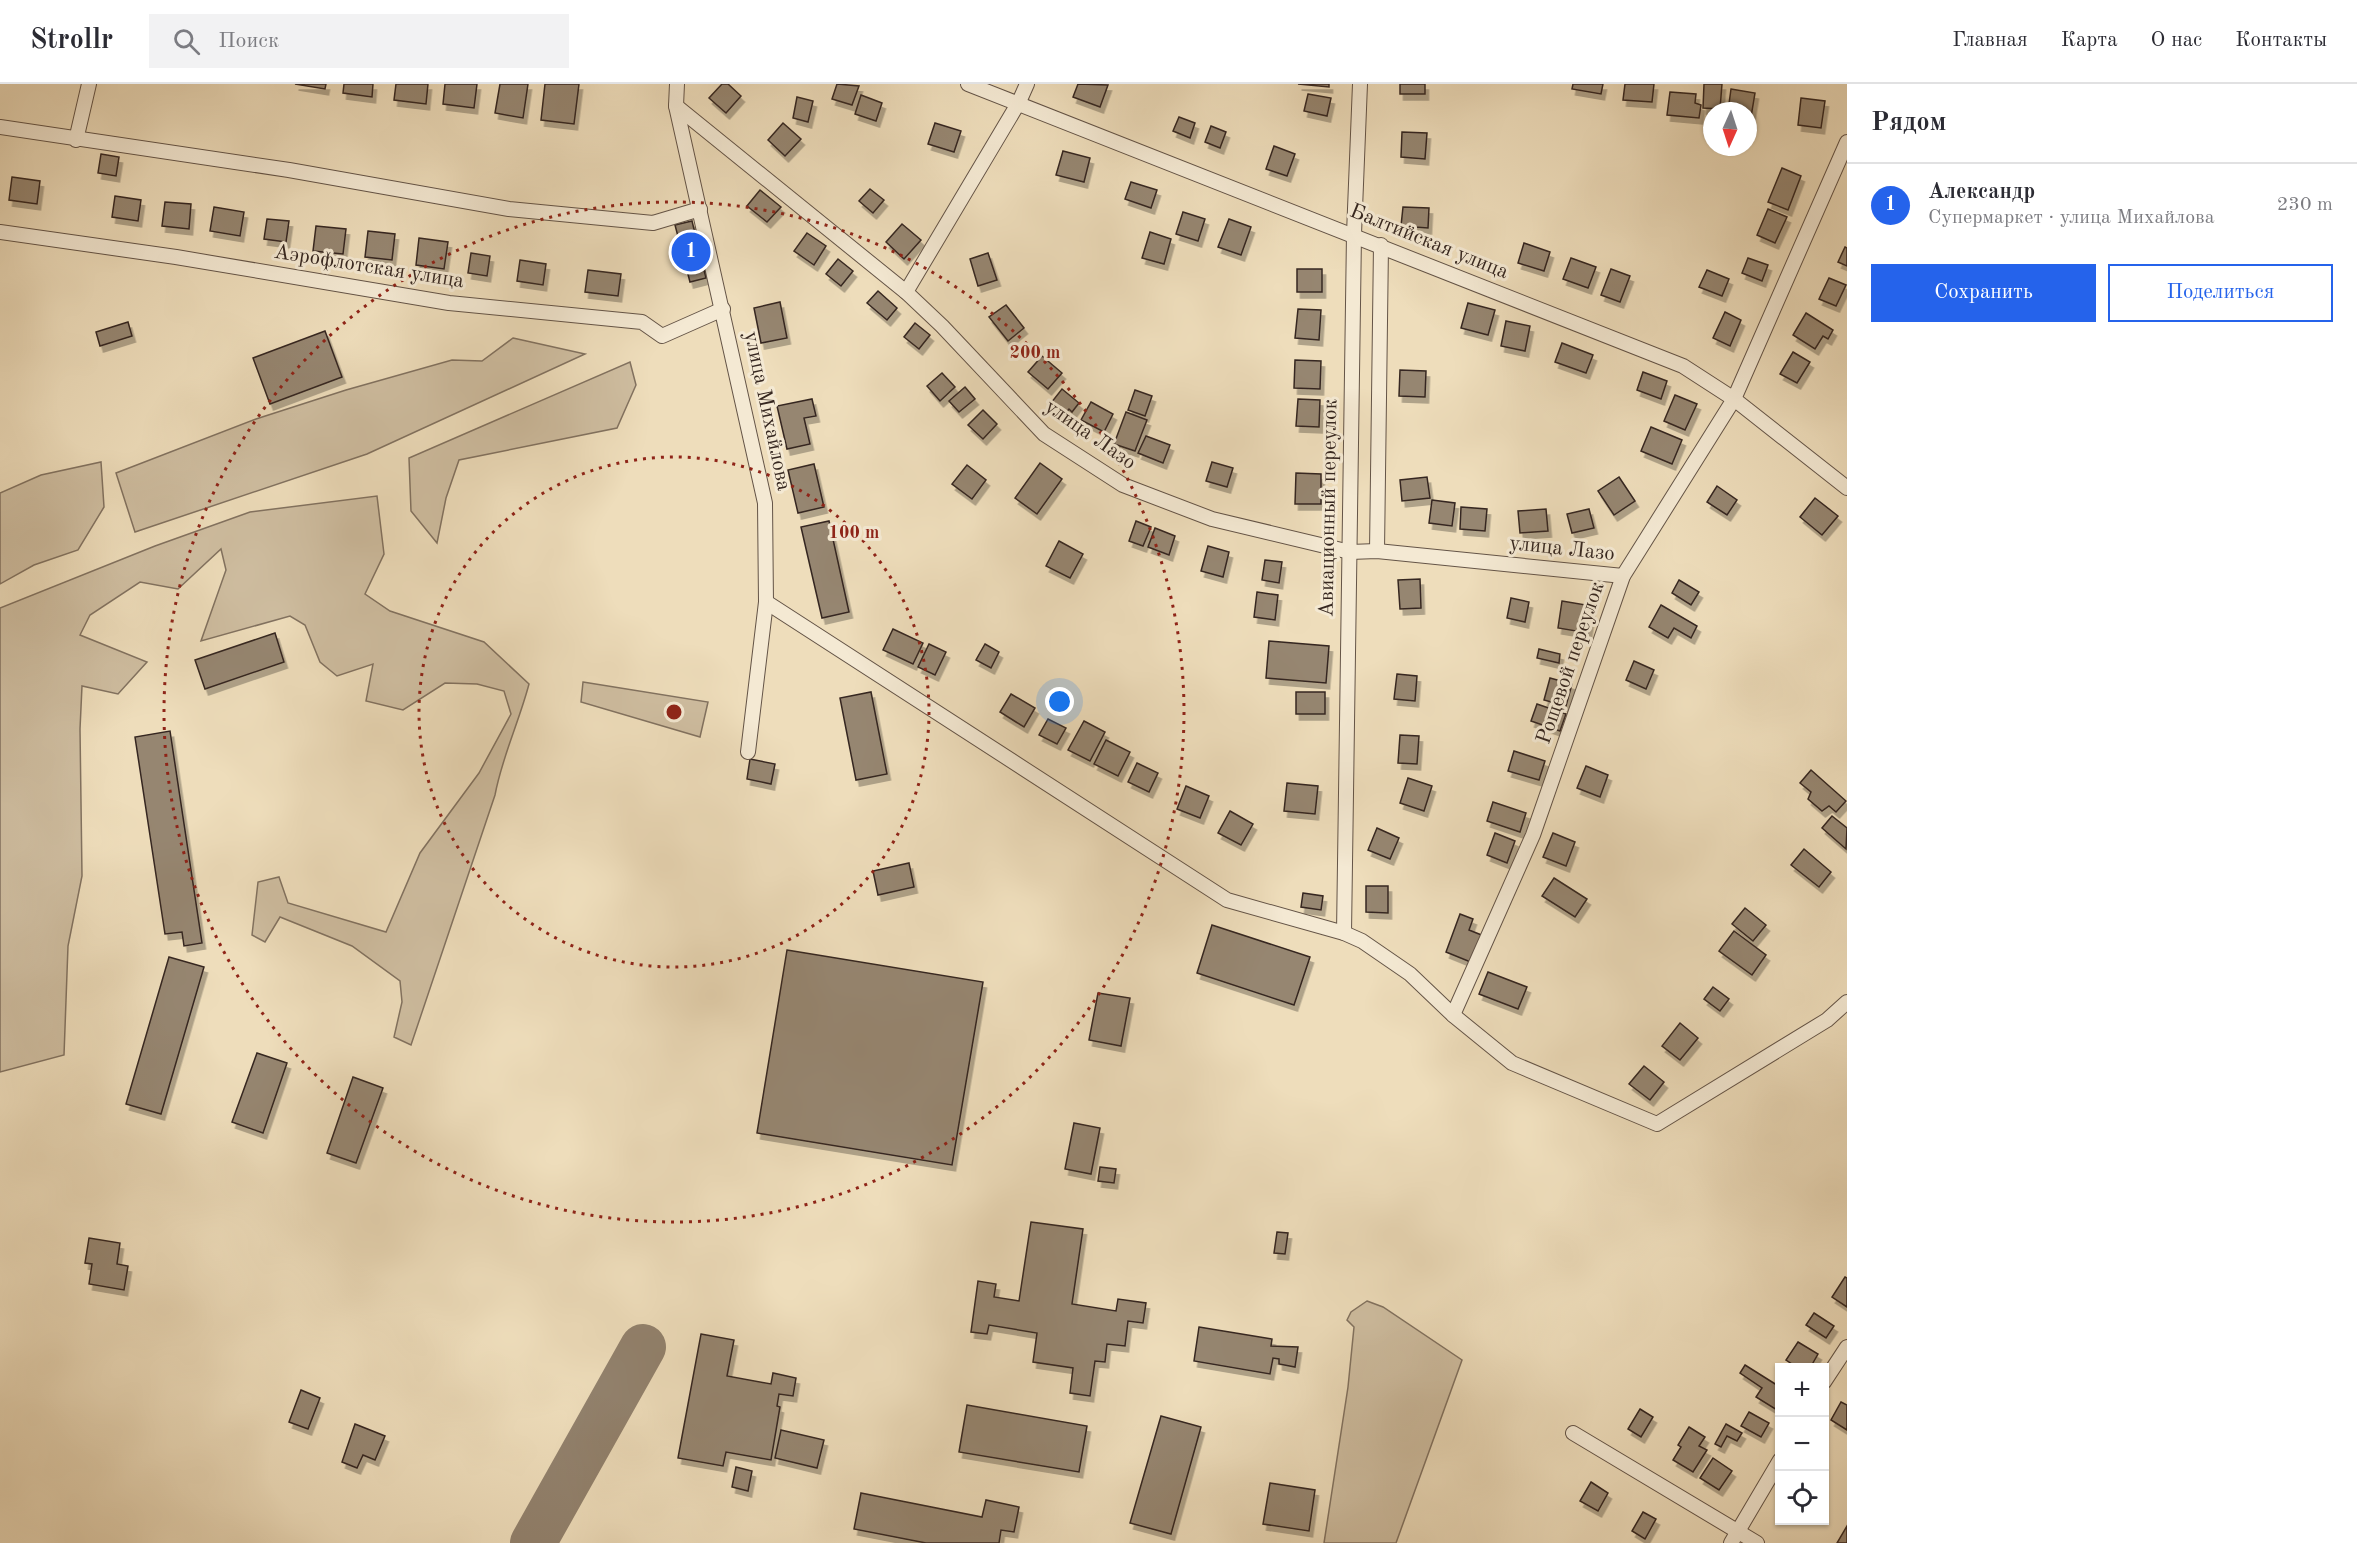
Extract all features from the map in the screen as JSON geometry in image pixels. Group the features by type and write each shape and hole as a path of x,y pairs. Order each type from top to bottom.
{"street":[{"path":"75,140 89,84"},
{"name":"улица Михайлова","path":"677,84 676,106 765,503 766,602 748,752"},
{"name":"Балтийская улица","path":"968,84 1354,234 1683,366 1734,399 1847,488"},
{"path":"906,292 1019,102 1027,84"},
{"name":"Авиационный переулок","path":"1344,933 1354,234 1360,84"},
{"name":"улица Лазо","path":"676,106 906,292 942,326 1044,434 1123,486 1212,519 1350,552 1377,551 1623,576"},
{"path":"0,127 75,140 289,170 508,209 652,223 700,209"},
{"name":"Рощевой переулок","path":"1453,1015 1533,835 1623,576 1734,399 1847,142"},
{"name":"Аэрофлотская улица","path":"0,232 176,257 449,303 642,322 662,336 723,309"},
{"path":"1377,551 1381,245"},
{"path":"766,602 1227,900 1344,933 1362,941 1410,974 1453,1015 1512,1063 1657,1124 1827,1020 1847,1002"},
{"path":"1829,1374 1847,1347"},
{"path":"1574,1433 1735,1537 1757,1543"},
{"path":"1735,1537 1775,1467"}],"shaded area":[{"path":"513,338 585,354 367,454 135,532 116,473 256,419 346,390 452,360 482,361"},
{"path":"630,362 636,385 617,428 459,460 446,498 437,543 411,511 409,458"},
{"path":"101,462 104,507 78,550 34,565 0,584 0,493 41,475"},
{"path":"377,496 384,554 365,594 390,611 484,642 529,684 495,795 411,1045 394,1037 402,1002 400,981 352,946 280,917 265,942 252,935 258,882 279,877 288,903 386,932 420,853 479,773 511,714 504,691 477,684 445,683 403,710 366,701 373,664 337,676 320,662 305,625 290,616 201,641 226,570 221,549 178,589 140,582 90,615 80,635 147,662 118,694 82,686 80,729 82,876 68,946 64,1055 0,1072 0,608 155,546 250,512"},
{"path":"583,682 708,702 700,737 581,702"},
{"path":"1367,1301 1383,1307 1462,1360 1396,1543 1324,1543 1348,1387 1354,1327 1347,1320 1351,1312"}],"building":[{"path":"295,84 326,84 325,89"},
{"path":"344,84 373,84 372,97 343,93"},
{"path":"396,84 428,84 426,104 394,100"},
{"path":"445,84 477,84 474,108 443,104"},
{"path":"500,84 528,84 523,118 495,113"},
{"path":"545,84 579,84 574,124 541,120"},
{"path":"722,84 728,84 741,96 726,113 709,98"},
{"path":"837,84 859,86 852,105 832,99"},
{"path":"1078,84 1108,85 1100,107 1073,97"},
{"path":"1298,84 1329,84 1329,87"},
{"path":"1400,84 1425,84 1425,94 1400,94"},
{"path":"1573,84 1603,84 1601,94 1572,89"},
{"path":"1625,84 1654,84 1652,102 1623,100"},
{"path":"1704,84 1722,84 1721,102 1703,102"},
{"path":"1731,89 1755,93 1754,102 1729,102"},
{"path":"1670,92 1696,94 1695,103 1701,105 1699,118 1667,115"},
{"path":"1308,94 1331,98 1327,116 1304,111"},
{"path":"861,95 882,103 876,121 855,114"},
{"path":"797,97 813,101 808,122 793,118"},
{"path":"1801,98 1825,101 1821,128 1798,125"},
{"path":"1179,117 1195,123 1190,138 1173,131"},
{"path":"783,123 801,139 785,156 768,140"},
{"path":"935,123 961,131 954,152 928,144"},
{"path":"1211,126 1226,132 1220,148 1205,142"},
{"path":"1402,132 1427,133 1425,159 1401,157"},
{"path":"1274,146 1295,154 1287,176 1266,169"},
{"path":"1063,151 1090,158 1084,182 1056,175"},
{"path":"101,154 119,157 116,176 98,173"},
{"path":"1782,168 1801,176 1788,210 1768,202"},
{"path":"12,177 40,181 37,204 9,200"},
{"path":"1131,182 1157,190 1151,208 1125,199"},
{"path":"870,189 884,200 873,213 859,201"},
{"path":"760,190 781,207 767,222 747,206"},
{"path":"115,196 141,200 138,221 112,217"},
{"path":"165,202 191,204 189,229 162,226"},
{"path":"214,207 244,212 240,236 210,231"},
{"path":"1403,207 1429,208 1428,228 1401,226"},
{"path":"1768,209 1787,217 1775,243 1757,235"},
{"path":"1183,212 1205,219 1198,241 1176,234"},
{"path":"267,219 289,221 286,242 264,239"},
{"path":"1229,219 1251,227 1241,255 1218,247"},
{"path":"692,221 706,278 690,282 675,225"},
{"path":"902,224 921,240 904,259 886,242"},
{"path":"316,226 346,229 343,254 313,251"},
{"path":"368,231 395,234 392,260 365,257"},
{"path":"1150,232 1171,239 1164,264 1142,258"},
{"path":"807,233 826,246 814,265 794,251"},
{"path":"419,238 448,242 444,269 416,265"},
{"path":"1524,243 1550,252 1544,271 1518,263"},
{"path":"1845,247 1847,248 1847,266 1838,262"},
{"path":"471,253 490,256 487,276 468,273"},
{"path":"988,253 997,280 978,286 970,259"},
{"path":"1571,258 1596,267 1588,288 1563,279"},
{"path":"1748,258 1768,265 1762,281 1742,273"},
{"path":"838,259 853,271 841,286 826,274"},
{"path":"520,260 546,264 543,285 517,281"},
{"path":"1297,269 1322,269 1322,292 1297,292"},
{"path":"1611,269 1630,276 1620,302 1601,295"},
{"path":"588,270 621,274 618,296 585,292"},
{"path":"1707,270 1729,279 1722,296 1699,287"},
{"path":"1829,278 1846,285 1836,306 1819,299"},
{"path":"878,291 897,308 887,320 867,303"},
{"path":"780,302 787,338 761,343 754,308"},
{"path":"1468,303 1495,310 1488,335 1461,328"},
{"path":"1006,305 1024,328 1008,341 989,317"},
{"path":"1298,309 1321,310 1319,340 1295,338"},
{"path":"1725,312 1741,320 1730,346 1713,338"},
{"path":"1806,313 1833,330 1828,339 1823,336 1815,349 1793,335"},
{"path":"1506,321 1530,326 1525,351 1501,346"},
{"path":"128,322 132,336 100,346 96,332"},
{"path":"915,323 930,335 919,349 904,337"},
{"path":"325,331 342,377 270,404 253,358"},
{"path":"1562,343 1593,355 1586,373 1555,362"},
{"path":"1793,352 1810,362 1797,383 1780,374"},
{"path":"1042,356 1062,373 1048,389 1028,372"},
{"path":"1295,360 1321,361 1320,389 1294,388"},
{"path":"1400,370 1426,371 1425,397 1399,396"},
{"path":"1643,372 1667,381 1661,399 1637,390"},
{"path":"942,373 955,387 940,401 927,386"},
{"path":"965,387 975,399 959,412 949,401"},
{"path":"1062,389 1079,403 1072,412 1069,409 1061,419 1047,408"},
{"path":"1135,390 1152,396 1145,416 1128,410"},
{"path":"1675,395 1697,404 1685,430 1664,421"},
{"path":"812,399 816,416 804,418 810,444 787,449 777,406"},
{"path":"1298,399 1320,400 1319,427 1296,426"},
{"path":"1091,402 1113,414 1104,432 1081,420"},
{"path":"983,410 997,424 983,439 968,425"},
{"path":"1126,412 1147,420 1135,451 1114,444"},
{"path":"1651,427 1682,440 1672,464 1641,451"},
{"path":"1146,436 1170,445 1163,463 1138,453"},
{"path":"1212,462 1233,468 1227,487 1206,481"},
{"path":"1040,463 1062,479 1037,514 1015,498"},
{"path":"814,464 824,507 798,513 788,470"},
{"path":"967,465 986,480 972,499 952,484"},
{"path":"1296,473 1321,474 1321,504 1295,504"},
{"path":"1427,477 1430,498 1402,501 1400,480"},
{"path":"1619,477 1635,501 1614,515 1598,491"},
{"path":"1717,486 1737,500 1727,515 1707,502"},
{"path":"1815,498 1838,516 1822,535 1800,517"},
{"path":"1432,500 1455,503 1452,526 1429,523"},
{"path":"1461,507 1487,509 1485,531 1460,529"},
{"path":"1546,509 1548,531 1520,533 1518,511"},
{"path":"1589,509 1594,528 1572,533 1567,514"},
{"path":"829,521 849,612 822,618 801,527"},
{"path":"1136,521 1151,527 1143,546 1129,541"},
{"path":"1155,528 1175,536 1169,555 1148,547"},
{"path":"1059,541 1083,554 1070,578 1046,566"},
{"path":"1208,546 1229,552 1223,577 1201,571"},
{"path":"1265,560 1282,562 1279,583 1262,580"},
{"path":"1420,579 1421,608 1400,609 1398,580"},
{"path":"1679,580 1699,592 1691,605 1672,593"},
{"path":"1257,592 1278,595 1275,620 1254,617"},
{"path":"1511,598 1529,602 1525,622 1507,618"},
{"path":"1562,601 1592,606 1588,633 1558,628"},
{"path":"1661,605 1697,626 1691,638 1674,628 1668,638 1649,627"},
{"path":"893,629 923,643 913,664 883,650"},
{"path":"275,633 284,662 205,689 195,660"},
{"path":"1269,641 1329,646 1326,683 1266,678"},
{"path":"929,644 946,652 935,675 918,667"},
{"path":"985,644 999,652 991,668 976,660"},
{"path":"1539,649 1560,654 1559,663 1537,658"},
{"path":"1634,661 1654,670 1646,689 1626,680"},
{"path":"1397,674 1417,676 1415,701 1394,699"},
{"path":"1550,678 1572,684 1566,706 1544,700"},
{"path":"871,692 887,774 856,780 840,698"},
{"path":"1296,692 1325,692 1325,714 1296,714"},
{"path":"1011,694 1035,708 1024,727 1000,712"},
{"path":"1537,704 1566,714 1560,731 1531,721"},
{"path":"1048,719 1066,728 1057,744 1039,735"},
{"path":"1084,721 1105,732 1090,761 1068,750"},
{"path":"170,731 202,943 184,946 182,932 165,934 135,737"},
{"path":"1400,735 1419,736 1417,764 1398,763"},
{"path":"1106,740 1130,752 1118,776 1094,764"},
{"path":"1514,751 1545,761 1539,780 1508,771"},
{"path":"750,759 775,764 771,784 747,779"},
{"path":"1137,763 1158,773 1149,792 1128,782"},
{"path":"1586,766 1608,775 1600,797 1577,788"},
{"path":"1811,770 1846,801 1836,812 1829,806 1822,811 1808,799 1811,792 1800,783"},
{"path":"1408,778 1432,786 1424,811 1400,803"},
{"path":"1287,783 1318,786 1315,814 1284,811"},
{"path":"1186,786 1209,796 1200,818 1177,809"},
{"path":"1493,802 1526,813 1520,832 1487,821"},
{"path":"1230,811 1253,824 1241,845 1218,833"},
{"path":"1832,816 1847,828 1846,849 1822,828"},
{"path":"1377,828 1399,838 1390,859 1368,850"},
{"path":"1495,833 1515,841 1507,863 1487,855"},
{"path":"1553,833 1575,842 1566,866 1543,857"},
{"path":"1804,849 1831,872 1819,887 1791,865"},
{"path":"909,863 914,887 878,895 873,871"},
{"path":"1554,878 1587,899 1575,917 1542,896"},
{"path":"1366,886 1388,886 1388,913 1366,912"},
{"path":"1303,893 1323,896 1321,910 1301,907"},
{"path":"1745,908 1766,925 1753,941 1732,924"},
{"path":"1460,914 1473,919 1469,930 1484,936 1473,963 1446,952"},
{"path":"1212,925 1310,957 1294,1005 1197,973"},
{"path":"1734,931 1766,955 1752,975 1719,951"},
{"path":"787,950 983,982 952,1165 757,1133"},
{"path":"169,957 204,967 161,1114 126,1104"},
{"path":"1488,972 1527,987 1518,1009 1479,994"},
{"path":"1713,987 1729,999 1720,1011 1704,999"},
{"path":"1098,993 1130,998 1121,1046 1089,1040"},
{"path":"1680,1023 1698,1038 1680,1060 1662,1046"},
{"path":"257,1053 287,1063 263,1133 232,1122"},
{"path":"1644,1066 1664,1082 1650,1100 1629,1084"},
{"path":"353,1077 383,1088 356,1163 327,1153"},
{"path":"1074,1123 1100,1128 1091,1174 1065,1169"},
{"path":"1100,1167 1116,1169 1114,1183 1098,1181"},
{"path":"1031,1222 1083,1229 1072,1304 1116,1311 1118,1299 1146,1303 1143,1323 1128,1321 1125,1346 1107,1344 1105,1362 1095,1361 1090,1396 1070,1393 1073,1368 1033,1362 1037,1333 989,1325 987,1334 971,1332 978,1281 996,1284 994,1297 1019,1301"},
{"path":"1277,1232 1288,1233 1285,1254 1274,1253"},
{"path":"89,1238 120,1243 117,1264 128,1266 124,1290 89,1284 92,1264 85,1263"},
{"path":"1845,1277 1847,1278 1847,1307 1832,1297"},
{"path":"1814,1313 1834,1326 1826,1338 1806,1325"},
{"path":"1199,1327 1272,1339 1271,1346 1298,1347 1295,1367 1279,1364 1279,1359 1273,1358 1270,1374 1194,1361"},
{"path":"701,1334 734,1340 727,1376 771,1384 773,1373 796,1378 793,1396 779,1394 777,1406 780,1407 771,1460 726,1452 723,1466 678,1458"},
{"path":"1798,1342 1818,1354 1813,1363 1790,1363 1786,1360"},
{"path":"1745,1365 1775,1384 1775,1409 1756,1397 1762,1388 1740,1373"},
{"path":"301,1390 320,1398 308,1429 289,1422"},
{"path":"1841,1402 1847,1405 1847,1430 1831,1420"},
{"path":"967,1405 1087,1426 1079,1472 959,1452"},
{"path":"1640,1409 1653,1417 1641,1437 1628,1429"},
{"path":"1749,1412 1769,1423 1761,1437 1741,1426"},
{"path":"1161,1416 1201,1427 1171,1534 1130,1523"},
{"path":"355,1424 385,1436 375,1460 363,1455 357,1468 342,1462"},
{"path":"1726,1424 1742,1433 1737,1441 1727,1436 1721,1447 1715,1444"},
{"path":"1689,1427 1705,1437 1699,1446 1707,1450 1693,1472 1673,1460 1681,1447 1678,1445"},
{"path":"781,1430 824,1440 817,1468 775,1458"},
{"path":"1713,1458 1732,1471 1719,1490 1700,1478"},
{"path":"736,1467 752,1471 748,1491 732,1487"},
{"path":"1591,1482 1608,1493 1598,1511 1580,1501"},
{"path":"1270,1483 1315,1490 1309,1531 1263,1524"},
{"path":"861,1493 982,1517 986,1500 1019,1507 1014,1532 1001,1530 999,1543 926,1543 854,1529"},
{"path":"1643,1512 1656,1519 1645,1539 1632,1531"},
{"path":"1847,1526 1847,1543 1837,1543"}],"taxiway":[{"path":"533,1543 643,1347"}],"place":[{"name":"Александр","path":"691,252"}]}
